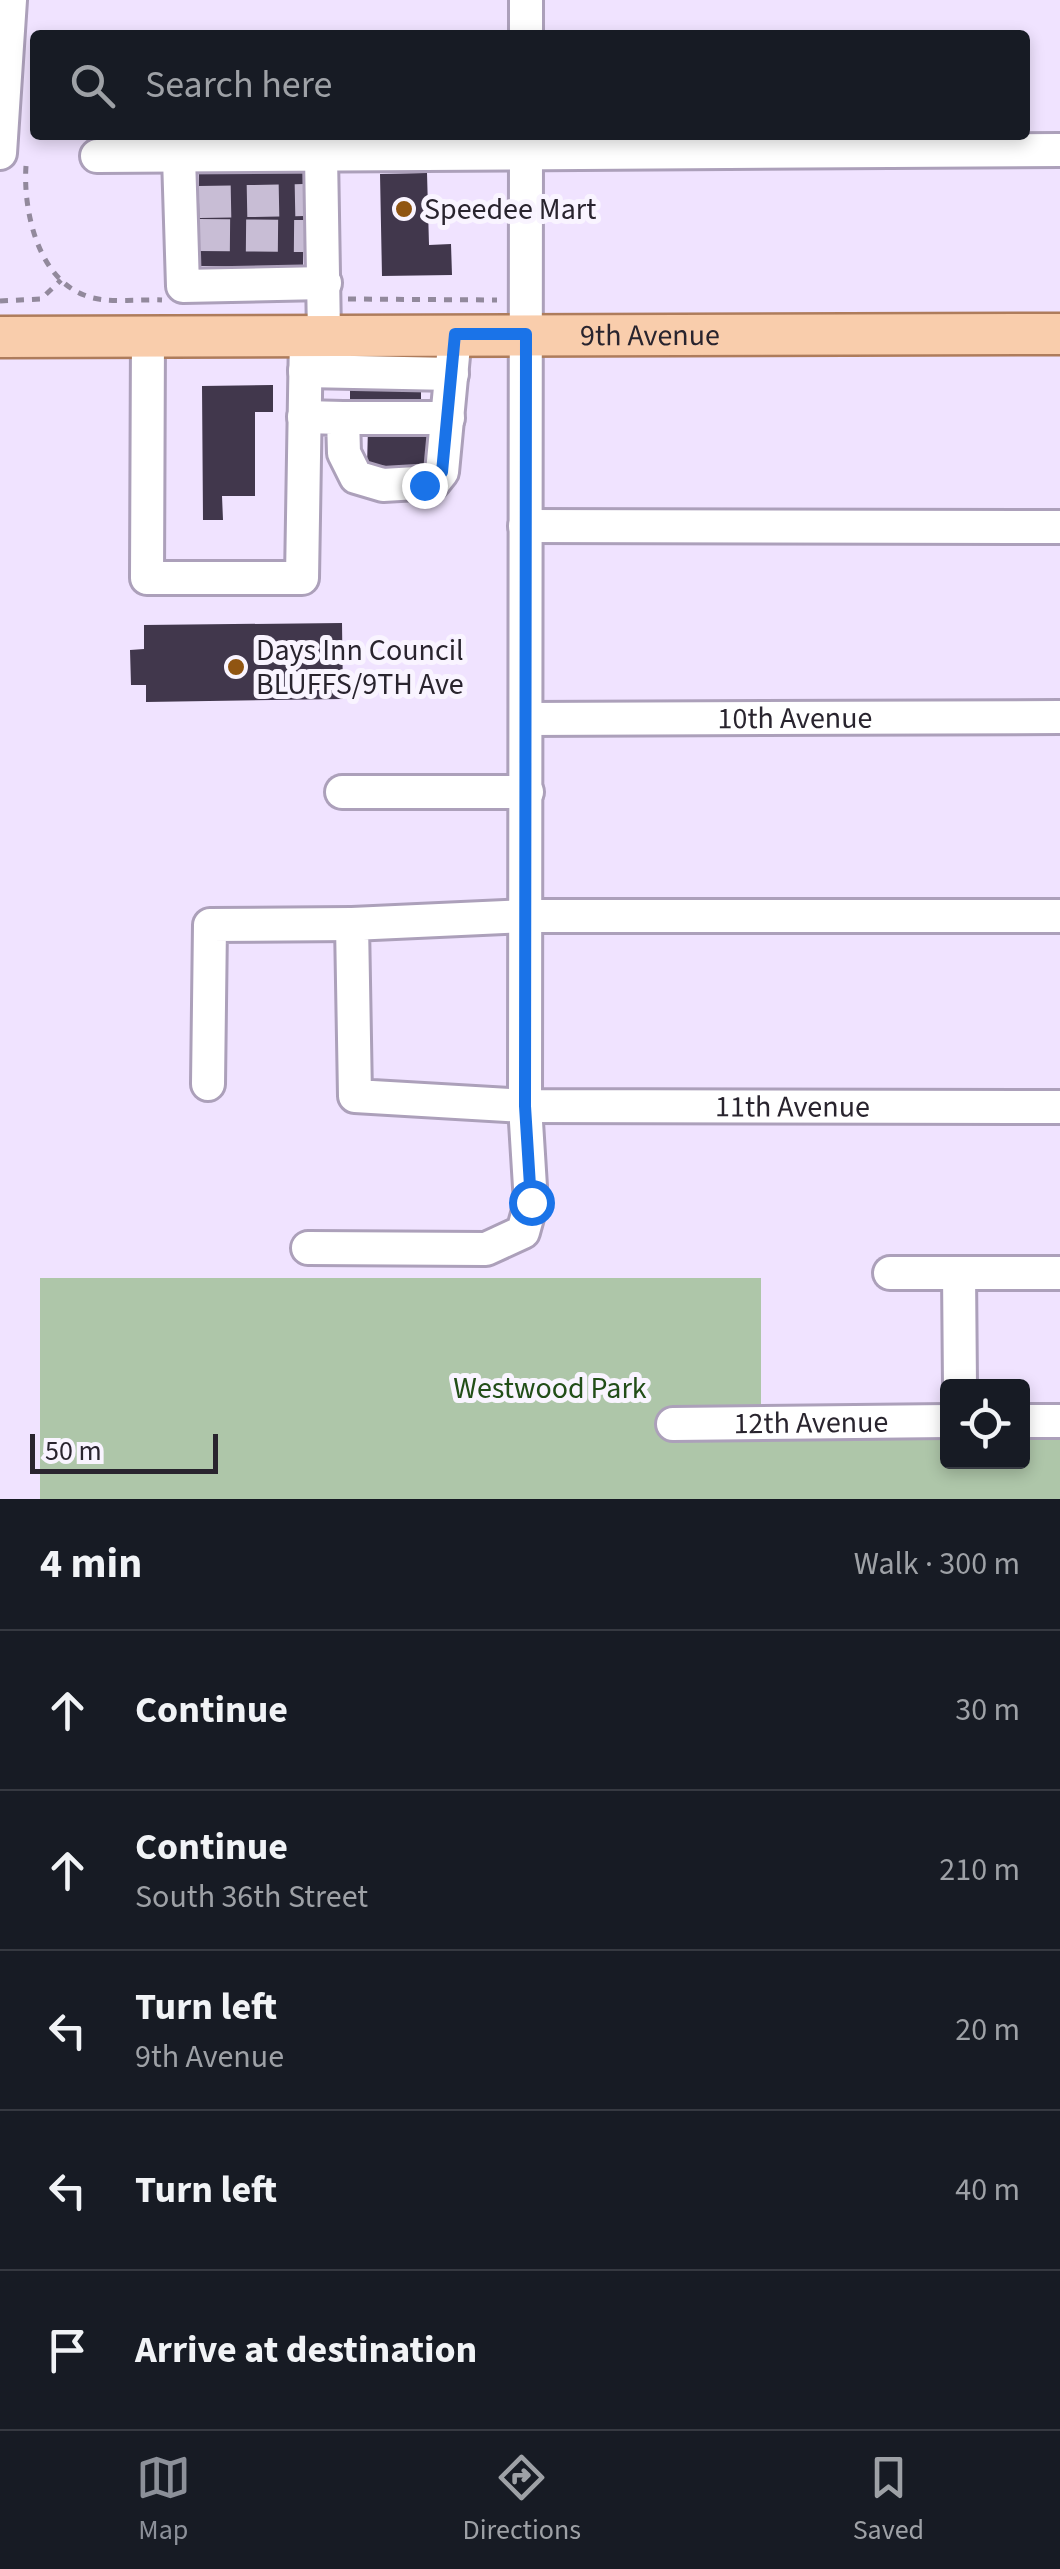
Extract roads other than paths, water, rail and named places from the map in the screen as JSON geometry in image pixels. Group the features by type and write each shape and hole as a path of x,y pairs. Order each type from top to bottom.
{"main road":[{"name":"9th Avenue","path":"0,337 174,315 317,325 453,354 526,318 1060,334"}],"street":[{"path":"10,0 13,155"},
{"path":"526,0 526,30"},
{"path":"308,1248 486,1249 522,1232 531,1202 525,1106 526,144"},
{"path":"97,156 188,196 526,144 1060,150"},
{"path":"188,196 147,578 302,578 304,416 317,325 315,178"},
{"path":"174,315 317,325"},
{"path":"343,418 344,453 356,477 384,485 434,482 442,472 453,354"},
{"path":"304,416 448,418"},
{"path":"525,526 1060,527"},
{"name":"10th Avenue","path":"527,719 1060,717"},
{"path":"342,792 526,792"},
{"path":"208,1084 210,926 526,916 1060,916"},
{"name":"11th Avenue","path":"352,924 355,1096 525,1106 1060,1107"},
{"path":"890,1273 1060,1273"},
{"path":"959,1273 960,1379"},
{"name":"12th Avenue","path":"673,1424 940,1422"},
{"path":"1030,1422 1060,1422"}],"tunnel":[{"path":"199,202 304,200"},
{"path":"198,235 304,236"}],"place":[{"name":"Speedee Mart","path":"404,209"},
{"name":"Days Inn Council BLUFFS/9TH Ave","path":"236,667"}],"park label":[{"name":"Westwood Park","path":"550,1388"}]}
